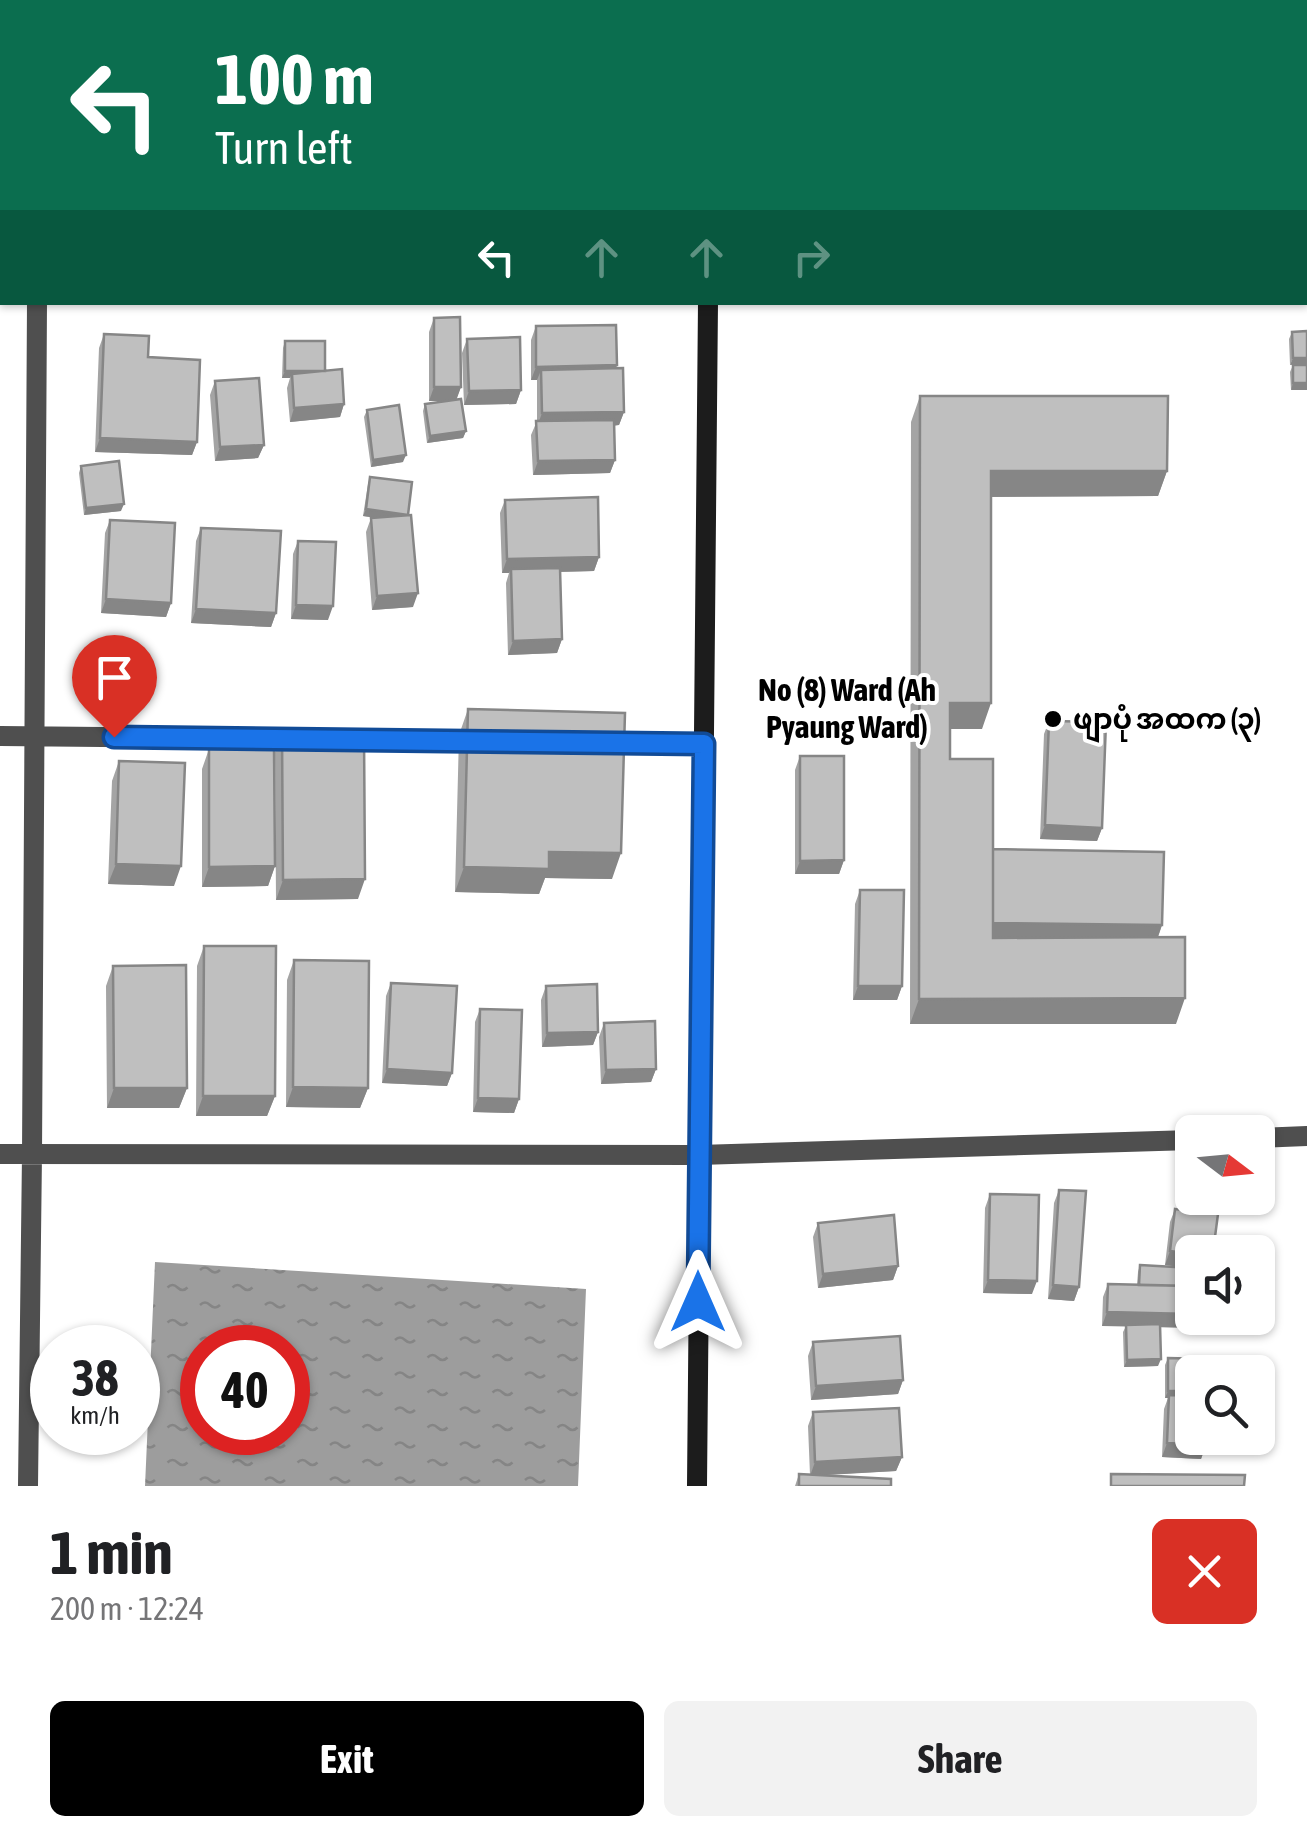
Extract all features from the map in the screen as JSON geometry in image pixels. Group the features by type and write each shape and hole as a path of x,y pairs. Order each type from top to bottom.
{"street":[{"path":"28,1486 37,305"},
{"path":"697,1486 708,305"},
{"path":"0,736 507,742"},
{"path":"586,743 704,744"},
{"path":"1275,1137 1307,1136"},
{"path":"0,1154 700,1156 1175,1141"}],"water":[{"path":"155,1262 586,1289 578,1486 145,1486 146,1455 160,1455 160,1325 152,1325"}],"building":[{"path":"460,317 461,387 434,387 434,318"},
{"path":"616,325 617,365 536,367 536,326"},
{"path":"1307,331 1307,358 1293,358 1292,332"},
{"path":"104,334 149,336 148,357 200,360 197,442 100,438"},
{"path":"520,337 521,390 469,391 467,339"},
{"path":"285,341 325,341 325,371 285,371"},
{"path":"1293,365 1307,365 1307,383 1293,383"},
{"path":"623,368 624,412 542,413 541,370"},
{"path":"342,369 344,404 294,408 292,374"},
{"path":"259,378 264,445 220,447 215,381"},
{"path":"920,396 1168,396 1167,471 991,471 991,703 950,703 950,759 993,759 993,938 1185,937 1185,998 919,999"},
{"path":"461,399 466,431 430,436 425,404"},
{"path":"399,405 406,455 373,460 367,410"},
{"path":"614,420 615,460 538,461 536,421"},
{"path":"119,461 124,504 86,508 81,466"},
{"path":"370,477 412,482 408,515 366,509"},
{"path":"598,497 599,557 507,559 505,500"},
{"path":"411,515 418,593 377,596 371,518"},
{"path":"110,520 175,523 171,603 106,599"},
{"path":"201,528 281,531 276,613 196,609"},
{"path":"298,541 336,542 333,606 296,605"},
{"path":"560,568 562,639 513,641 511,569"},
{"path":"468,709 625,713 621,853 549,852 549,869 464,867"},
{"path":"1049,721 1106,722 1102,828 1045,825"},
{"path":"282,732 364,732 365,879 283,880"},
{"path":"274,748 275,866 209,867 209,749"},
{"path":"800,756 844,756 844,860 800,861"},
{"path":"119,761 185,763 181,866 116,864"},
{"path":"993,849 1164,852 1162,925 993,923"},
{"path":"860,890 904,890 902,986 858,986"},
{"path":"204,946 276,946 275,1096 203,1096"},
{"path":"294,960 369,961 368,1088 293,1087"},
{"path":"186,965 187,1088 114,1088 113,966"},
{"path":"391,983 457,986 452,1073 387,1069"},
{"path":"597,984 598,1032 547,1033 546,986"},
{"path":"480,1009 522,1010 519,1099 478,1098"},
{"path":"655,1021 656,1069 606,1070 604,1023"},
{"path":"1059,1190 1086,1191 1079,1287 1053,1285"},
{"path":"990,1194 1039,1195 1037,1281 988,1280"},
{"path":"1175,1209 1175,1215 1218,1215 1215,1235 1175,1235 1175,1252 1170,1251"},
{"path":"894,1215 898,1266 823,1274 818,1223"},
{"path":"1140,1265 1175,1267 1175,1286 1139,1285"},
{"path":"1108,1284 1175,1286 1175,1314 1107,1312"},
{"path":"1160,1324 1161,1359 1127,1360 1126,1325"},
{"path":"900,1336 903,1380 816,1386 813,1342"},
{"path":"1168,1358 1175,1358 1175,1391 1168,1391"},
{"path":"1169,1395 1175,1395 1175,1443 1167,1443"},
{"path":"899,1408 902,1457 815,1462 813,1412"},
{"path":"799,1474 891,1479 891,1486 799,1486"},
{"path":"1111,1474 1245,1475 1244,1486 1111,1486"}],"place":[{"name":"ဖျာပုံ အထက (၃)","path":"1053,719"}],"district":[{"name":"No (8) Ward (Ah Pyaung Ward)","path":"847,708"}],"route":[{"path":"114,737 704,744 698,1302"}]}
